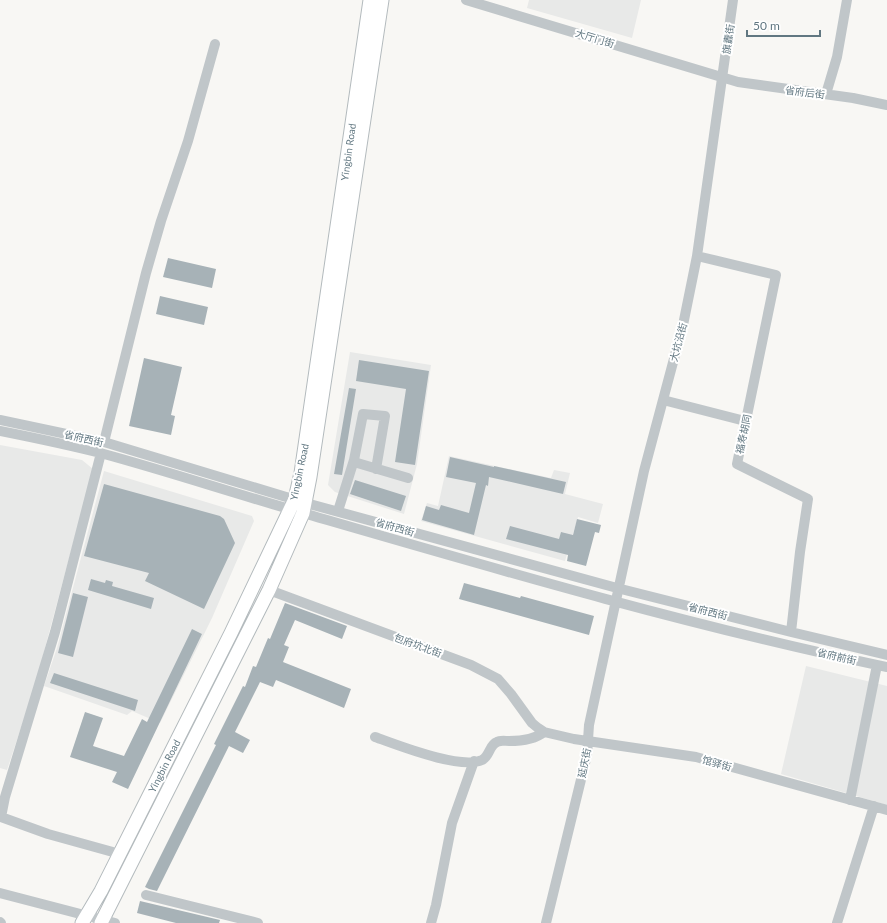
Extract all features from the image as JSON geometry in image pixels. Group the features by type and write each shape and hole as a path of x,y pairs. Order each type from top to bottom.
{"main road":[{"name":"Yingbin Road","path":"83,919 101,891 231,633 298,506 303,457 370,0"},
{"name":"Yingbin Road","path":"106,922 269,590 298,506 382,0"}],"street":[{"name":"大厅门街","path":"466,0 722,78"},
{"name":"旗纛街","path":"722,78 733,0"},
{"path":"826,94 837,57 847,0"},
{"path":"104,442 146,273 161,221 188,141 215,44"},
{"name":"省府后街","path":"722,78 747,84 853,98 887,105"},
{"name":"大坑沿街","path":"614,602 644,471 683,325 697,256 722,78"},
{"name":"福寿胡同","path":"697,256 776,275 737,464 808,499 800,552 791,632"},
{"path":"663,400 745,421"},
{"path":"338,511 354,462 363,414 385,416 376,469"},
{"name":"省府西街","path":"0,420 104,442 298,506 614,602 787,645"},
{"name":"省府西街","path":"0,431 101,454 298,506 338,511 617,588 791,632"},
{"path":"101,454 55,632 0,816 48,834 120,854"},
{"path":"354,462 408,478"},
{"name":"包府坑北街","path":"269,590 485,671 498,679 532,723 544,732"},
{"name":"延庆街","path":"546,923 587,755 588,725 614,602"},
{"name":"省府前街","path":"791,632 887,655"},
{"name":"省府前街","path":"787,645 882,666"},
{"path":"850,800 882,666"},
{"path":"375,737 450,761 474,762 480,761 486,757 492,745 496,742 526,740 539,736 544,732"},
{"name":"馆驿街","path":"544,732 588,741 696,757 887,810"},
{"path":"431,923 452,823 474,762"},
{"path":"837,923 874,806"},
{"path":"0,893 83,919 106,922"},
{"path":"146,895 258,923"}],"shaded area":[{"path":"529,0 641,0 632,38 527,8"},
{"path":"350,352 431,365 417,464 404,514 335,492 328,485"},
{"path":"0,445 82,460 93,469 35,685 7,770 0,768"},
{"path":"449,456 551,478 554,470 570,473 565,494 603,504 598,523 578,517 565,561 421,521 427,503 438,506"},
{"path":"104,471 252,516 254,521 212,618 160,723 132,711 127,715 44,686 57,648"},
{"path":"806,666 887,686 887,805 781,774"}],"building":[{"path":"168,258 216,269 212,288 163,277"},
{"path":"160,296 208,307 204,325 156,314"},
{"path":"144,358 182,367 171,415 175,416 171,435 129,426"},
{"path":"359,360 429,371 415,465 395,462 406,389 356,381"},
{"path":"349,388 356,389 342,475 334,474"},
{"path":"450,457 566,482 563,494 489,477 488,486 486,485 474,535 422,520 426,506 439,510 441,505 469,513 476,483 446,477"},
{"path":"355,480 406,496 401,511 350,494"},
{"path":"104,484 220,516 224,519 235,543 204,609 145,581 149,573 84,556"},
{"path":"577,519 601,525 599,533 595,532 586,566 567,561 568,555 506,539 510,526 559,539 561,532 573,535"},
{"path":"91,579 105,583 106,580 113,582 112,586 154,598 151,609 88,590"},
{"path":"464,583 520,598 521,596 594,616 589,635 459,599"},
{"path":"73,593 88,597 73,657 58,653"},
{"path":"285,603 347,626 342,639 295,620 284,645 289,647 283,662 351,689 344,708 276,680 273,687 260,682 235,732 250,740 243,753 229,746 157,891 149,889 145,887 216,745 214,744 243,686 245,687 253,666 256,667 268,638 270,639"},
{"path":"192,629 202,634 128,789 112,782 117,772 70,757 85,712 103,718 93,746 124,756 142,719 147,722"},
{"path":"54,673 138,700 135,711 50,683"},
{"path":"140,901 220,920 219,923 176,923 137,913"}]}
